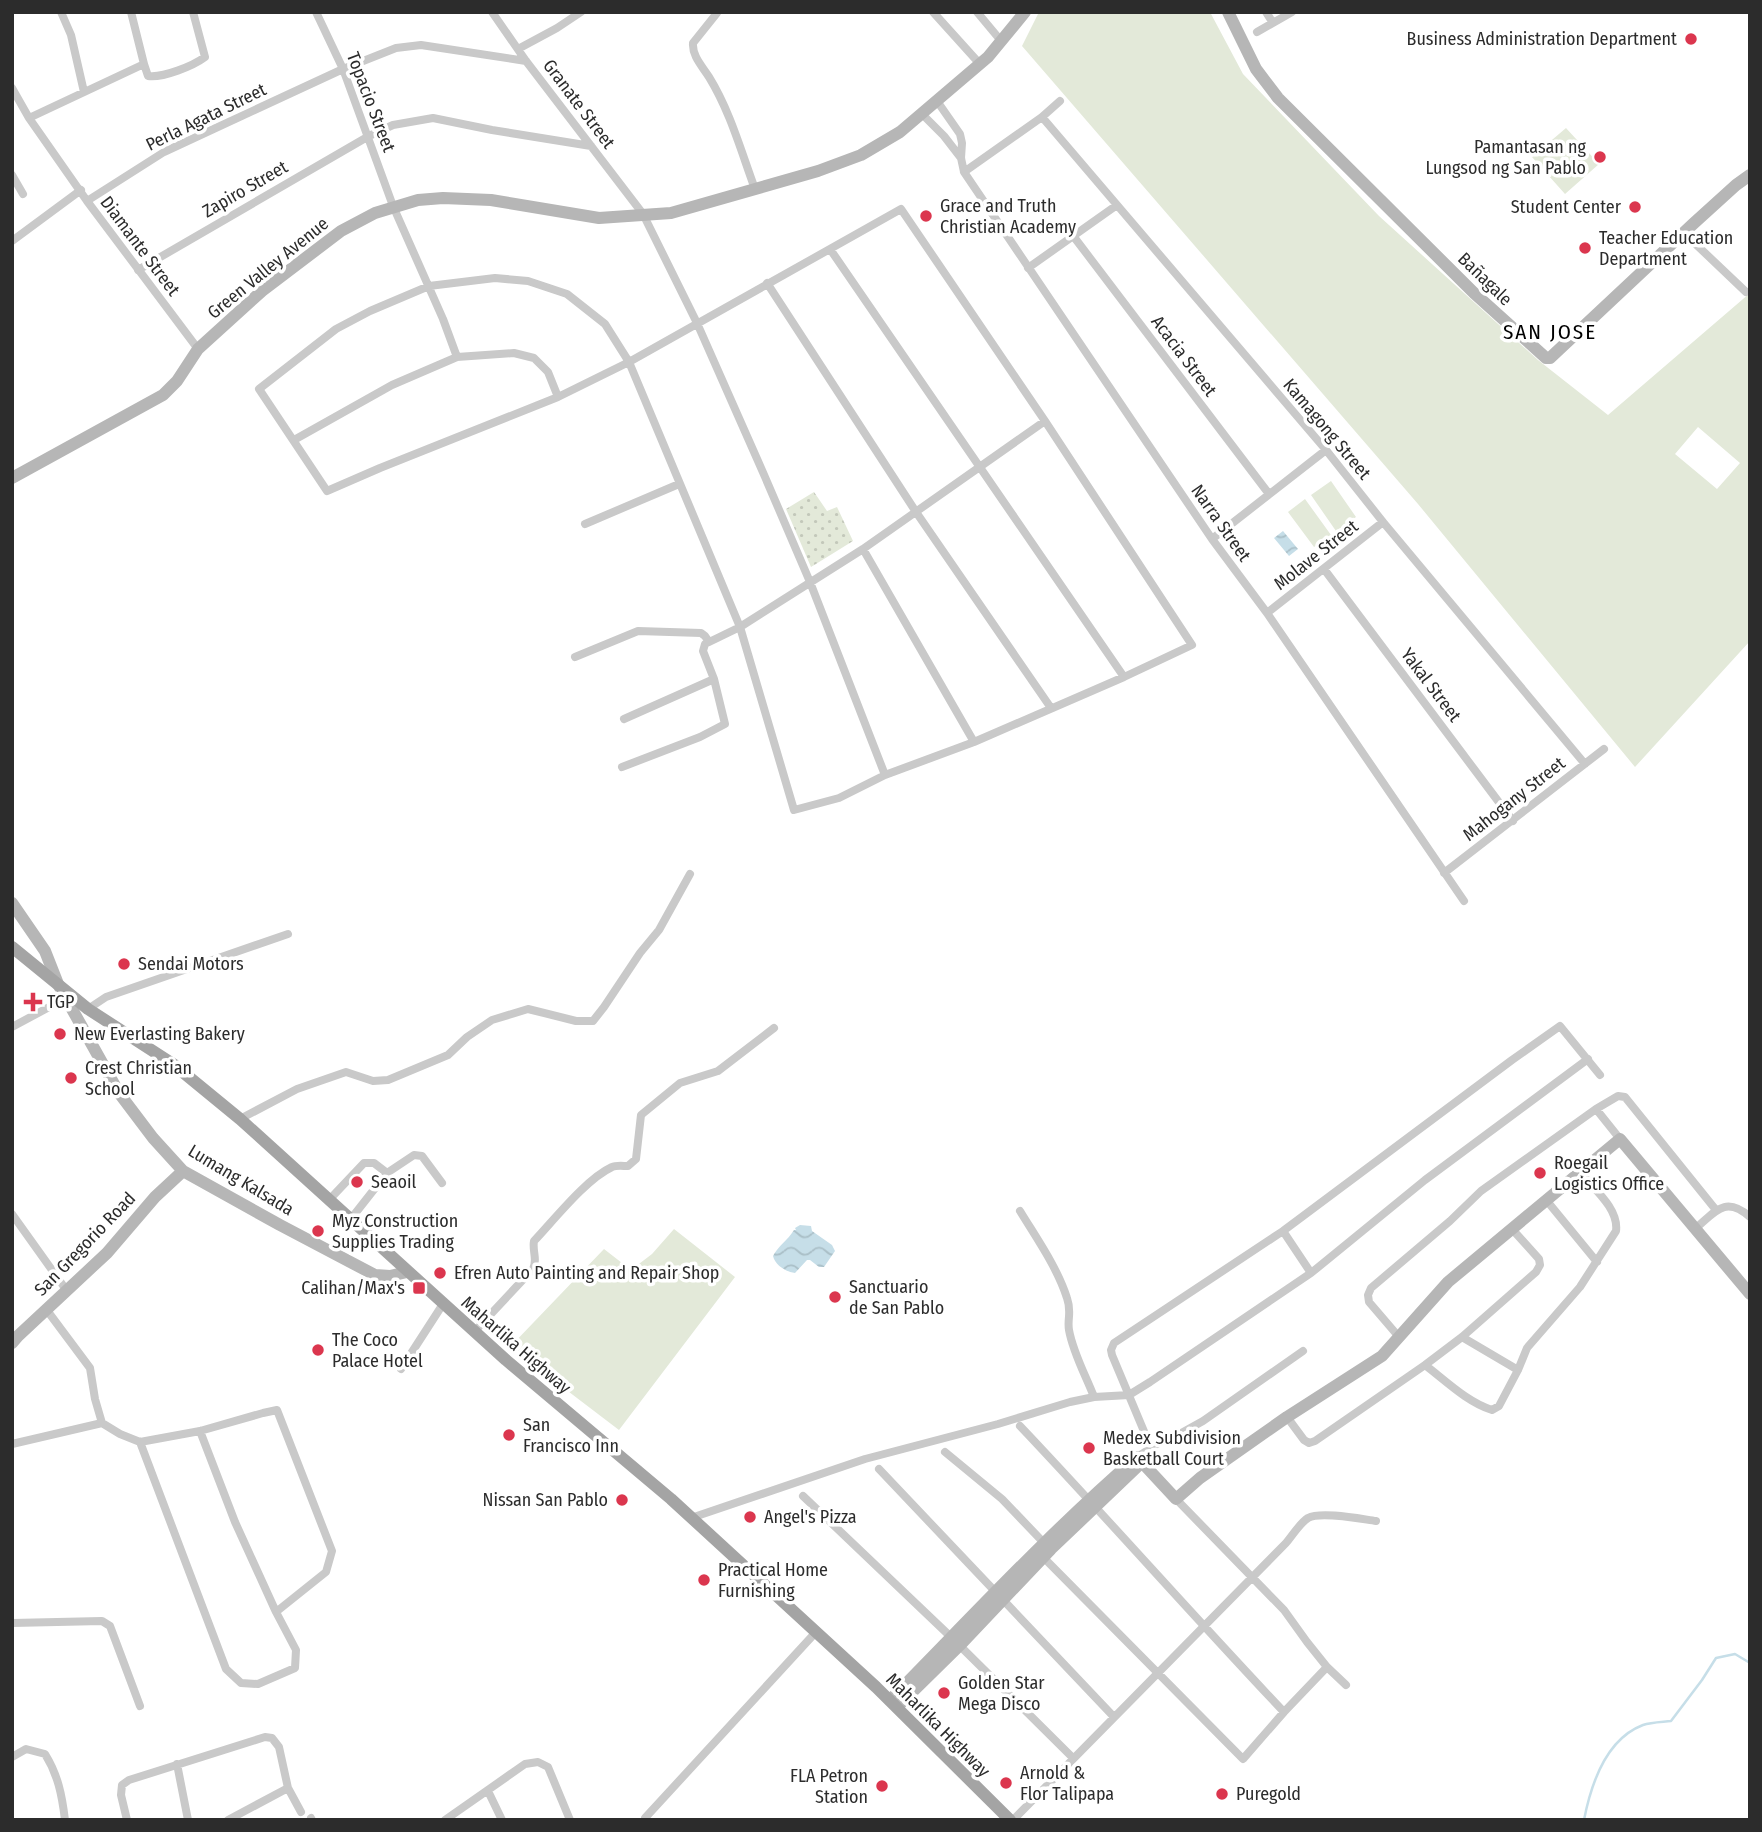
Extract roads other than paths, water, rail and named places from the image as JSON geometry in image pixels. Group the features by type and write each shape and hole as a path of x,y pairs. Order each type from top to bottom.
{"main road":[{"name":"Maharlika Highway","path":"12,947 88,1009 173,1064 240,1119 474,1332 691,1518 894,1704 1011,1820"}],"street":[{"path":"61,12 71,35 84,92"},
{"path":"131,12 148,76 157,77 197,63 205,57 194,12"},
{"name":"Topacio Street","path":"316,12 343,69 393,206 457,357"},
{"name":"Granate Street","path":"492,12 526,61 643,214 697,323 810,583 885,775"},
{"path":"518,49 581,12"},
{"path":"933,12 979,63"},
{"path":"977,12 1002,42"},
{"name":"Green Valley Avenue","path":"12,478 163,394 177,381 198,349 262,291 341,231 375,213 418,200 455,198 491,200 599,218 671,213 818,170 861,155 900,132 988,57 1025,12"},
{"name":"Bañagale","path":"1227,12 1256,69 1278,98 1474,293 1546,358 1550,358 1750,175"},
{"path":"1266,12 1273,23"},
{"path":"1257,32 1292,12"},
{"path":"717,13 693,43 692,49 719,93 755,189"},
{"name":"Perla Agata Street","path":"87,201 163,152 343,69 396,48 421,45 526,61"},
{"path":"29,118 144,64"},
{"name":"Diamante Street","path":"12,88 29,118 87,201 198,349"},
{"name":"Narra Street","path":"937,101 960,134 964,172 1212,539 1267,613 1464,901"},
{"path":"964,172 1042,117 1060,101"},
{"name":"Narra Street","path":"922,114 961,158"},
{"name":"Kamagong Street","path":"1042,117 1326,450 1585,764"},
{"name":"Zapiro Street","path":"138,270 369,136 393,125 433,118 591,146"},
{"path":"12,175 23,194"},
{"path":"12,241 81,190"},
{"path":"1028,268 1116,205"},
{"path":"429,286 370,310 336,330 259,390 327,491 558,397 629,362 901,209 1192,645 974,742 885,775 839,798 794,810 740,627 629,362 605,324 567,294 528,281 495,278 429,286"},
{"path":"1684,233 1746,292"},
{"name":"Acacia Street","path":"1074,237 1269,494"},
{"path":"830,249 1124,677"},
{"path":"767,283 916,512 1051,708"},
{"path":"294,440 392,385 457,357 514,353 534,358 548,372 558,397"},
{"path":"622,767 700,737 725,724 714,679 703,651 705,644 740,627 863,549 1045,421"},
{"path":"1212,539 1326,450"},
{"path":"585,524 679,484"},
{"name":"Molave Street","path":"1267,613 1383,522"},
{"path":"863,549 974,742"},
{"name":"Yakal Street","path":"1324,569 1513,821"},
{"path":"575,657 638,631 701,633 709,642"},
{"path":"624,719 714,679"},
{"name":"Mahogany Street","path":"1444,873 1604,749"},
{"path":"240,1119 297,1089 346,1072 373,1081 388,1080 449,1055 467,1037 492,1020 528,1009 576,1021 593,1021 659,930 690,874"},
{"name":"Lumang Kalsada","path":"12,903 45,951 58,984 119,1093 153,1138 183,1171 375,1275 390,1276 407,1272"},
{"path":"88,1009 106,997 288,934"},
{"path":"12,1027 66,998"},
{"path":"1346,1685 1307,1642 1284,1610 1176,1499 1144,1455 1129,1395 1111,1350 1114,1343 1283,1231 1560,1026 1600,1075"},
{"path":"474,1332 533,1269 536,1259 534,1241 593,1180 614,1166 628,1166 636,1159 642,1115 680,1083 718,1071 774,1028"},
{"path":"691,1518 865,1459 1094,1397 1129,1395 1311,1273 1425,1180 1588,1059"},
{"path":"1399,1337 1369,1302 1371,1288 1481,1191 1618,1096 1625,1097 1716,1210"},
{"path":"1596,1109 1750,1294"},
{"path":"1176,1499 1200,1478 1287,1417 1381,1356 1448,1282 1620,1139"},
{"path":"350,1220 387,1172 414,1156 422,1156 442,1183"},
{"path":"329,1200 364,1163 374,1163 387,1172"},
{"name":"San Gregorio Road","path":"12,1342 107,1252 155,1197 183,1171"},
{"path":"1425,1365 1462,1394 1484,1407 1492,1410 1499,1406 1527,1348 1580,1287 1616,1231 1617,1222 1613,1213 1581,1173"},
{"path":"1547,1201 1597,1262"},
{"path":"1695,1229 1716,1210 1728,1206 1735,1206 1750,1217"},
{"path":"1020,1212 1058,1276 1067,1297 1071,1312 1069,1327 1072,1340 1094,1397"},
{"path":"12,1214 67,1291"},
{"path":"1287,1417 1304,1440 1309,1443 1315,1441 1462,1337 1536,1272 1540,1265 1539,1259 1513,1228"},
{"path":"1283,1231 1311,1273"},
{"path":"401,1369 443,1304"},
{"path":"46,1309 90,1368 102,1423 120,1434 140,1442 200,1431 277,1410 332,1551 326,1572 276,1612"},
{"path":"1462,1337 1518,1370"},
{"path":"894,1704 1092,1502 1144,1455 1203,1421 1303,1351"},
{"path":"12,1444 102,1423"},
{"path":"1020,1426 1284,1712"},
{"path":"140,1442 226,1669 242,1683 258,1685 295,1668 296,1650 235,1522 200,1431"},
{"path":"945,1452 1002,1499 1044,1550 1158,1673 1243,1759 1328,1667"},
{"path":"879,1469 1114,1717"},
{"path":"803,1496 1073,1758"},
{"path":"1011,1820 1204,1627 1307,1518 1325,1516 1376,1521"},
{"path":"12,1623 102,1621 110,1626 140,1706"},
{"path":"645,1819 816,1632"},
{"path":"127,1820 121,1795 122,1785 129,1780 264,1737 272,1738 279,1747 288,1788 301,1812"},
{"path":"12,1757 26,1749 45,1754 54,1768 62,1791 65,1820"},
{"path":"445,1820 525,1764 538,1762 548,1768 570,1820"},
{"path":"177,1764 188,1820"},
{"path":"228,1820 288,1788"},
{"path":"488,1791 502,1820"}],"water":[{"path":"1283,531 1298,549 1289,556 1274,538"},
{"path":"800,1225 811,1226 812,1231 832,1245 835,1251 824,1267 807,1260 795,1273 781,1268 774,1259 778,1249"}],"waterway":[{"path":"1584,1820 1602,1764 1619,1741 1643,1725 1671,1721 1716,1658 1735,1654 1750,1663"}],"place":[{"name":"Business Administration Department","path":"1691,39"},
{"name":"Pamantasan ng Lungsod ng San Pablo","path":"1600,157"},
{"name":"Student Center","path":"1635,207"},
{"name":"Grace and Truth Christian Academy","path":"926,216"},
{"name":"Teacher Education Department","path":"1585,248"},
{"name":"Sendai Motors","path":"124,964"},
{"name":"TGP","path":"33,1002"},
{"name":"New Everlasting Bakery","path":"60,1034"},
{"name":"Crest Christian School","path":"71,1078"},
{"name":"Roegail Logistics Office","path":"1540,1173"},
{"name":"Seaoil","path":"357,1182"},
{"name":"Myz Construction Supplies Trading","path":"318,1231"},
{"name":"Efren Auto Painting and Repair Shop","path":"440,1273"},
{"name":"Calihan/Max's","path":"419,1288"},
{"name":"Sanctuario de San Pablo","path":"835,1297"},
{"name":"The Coco Palace Hotel","path":"318,1350"},
{"name":"San Francisco Inn","path":"509,1435"},
{"name":"Medex Subdivision Basketball Court","path":"1089,1448"},
{"name":"Nissan San Pablo","path":"622,1500"},
{"name":"Angel's Pizza","path":"750,1517"},
{"name":"Practical Home Furnishing","path":"704,1580"},
{"name":"Golden Star Mega Disco","path":"944,1693"},
{"name":"Arnold & Flor Talipapa","path":"1006,1783"},
{"name":"FLA Petron Station","path":"882,1786"},
{"name":"Puregold","path":"1222,1794"}],"district":[{"name":"SAN JOSE","path":"1550,332"}]}
